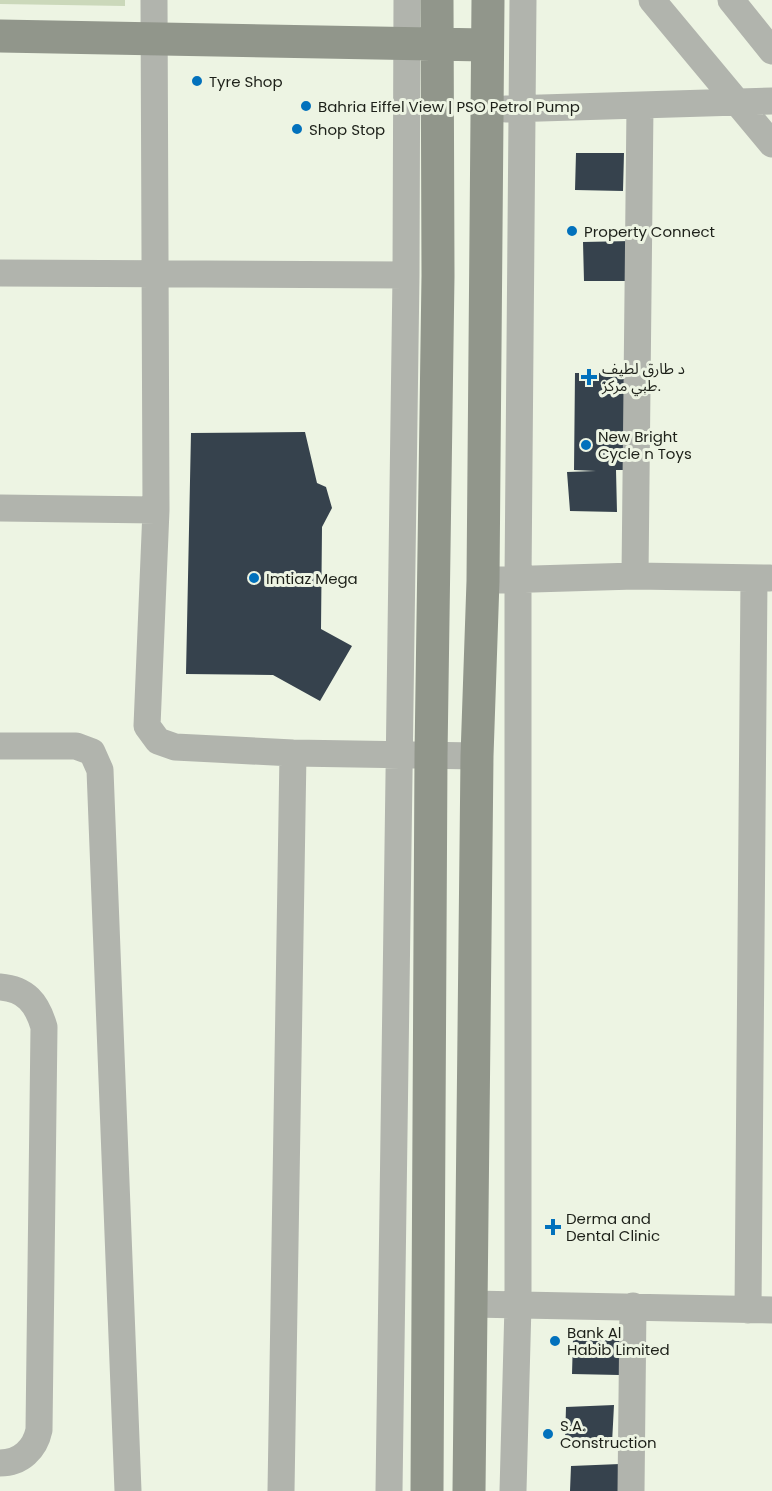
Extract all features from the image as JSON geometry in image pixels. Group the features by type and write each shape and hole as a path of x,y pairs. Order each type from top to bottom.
{"street":[{"path":"154,0 156,510 147,726 158,741 176,747 293,753 477,756"},
{"path":"407,0 422,43 438,276 431,756 427,1491"},
{"path":"389,1491 406,275 422,43 437,0"},
{"path":"469,1491 477,756 483,581 488,0"},
{"path":"513,1491 518,1305 518,579 523,0"},
{"path":"652,0 772,144"},
{"path":"731,0 772,51"},
{"path":"0,36 486,45"},
{"path":"487,111 522,107 640,106 772,101"},
{"path":"635,576 640,106"},
{"path":"0,273 406,275"},
{"path":"0,508 156,510"},
{"path":"471,1304 760,1310 763,578 635,576 483,581"},
{"path":"0,746 76,746 92,752 100,770 128,1491"},
{"path":"281,1491 293,753"},
{"path":"0,987 24,992 40,1011 44,1027 39,1430 36,1444 29,1451 21,1457 0,1463"},
{"path":"631,1491 633,1306"}],"green space":[{"path":"0,0 125,0 125,6 0,4"}],"building":[{"path":"576,153 624,153 623,191 575,190"},
{"path":"631,241 632,281 584,281 583,242"},
{"path":"575,373 625,373 627,470 616,470 617,512 570,511 567,472 596,471 574,470"},
{"name":"Imtiaz Mega","path":"305,432 317,483 326,487 332,508 322,527 321,629 352,646 320,701 273,675 186,674 191,433"},
{"path":"622,1336 619,1375 572,1374 573,1339"},
{"path":"614,1405 612,1443 565,1442 566,1407"},
{"path":"620,1464 618,1491 570,1491 571,1466"}],"place":[{"name":"Tyre Shop","path":"197,81"},
{"name":"Bahria Eiffel View | PSO Petrol Pump","path":"306,106"},
{"name":"Shop Stop","path":"297,129"},
{"name":"Property Connect","path":"572,231"},
{"name":"د طارق لطیف طبي مرکز.","path":"589,377"},
{"name":"New Bright Cycle n Toys","path":"586,445"},
{"name":"Imtiaz Mega","path":"254,578"},
{"name":"Derma and Dental Clinic","path":"553,1227"},
{"name":"Bank Al Habib Limited","path":"555,1341"},
{"name":"S.A. Construction","path":"548,1434"}]}
